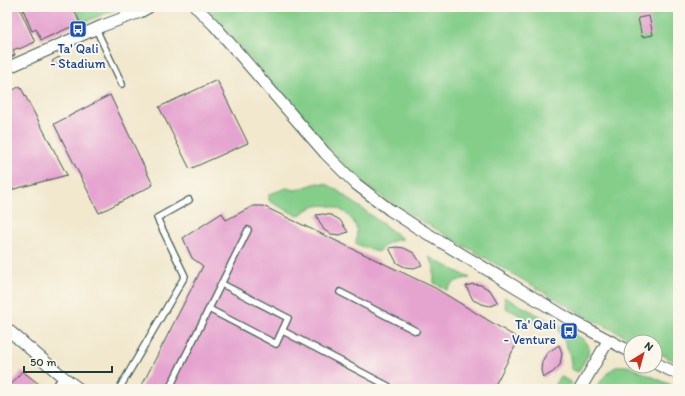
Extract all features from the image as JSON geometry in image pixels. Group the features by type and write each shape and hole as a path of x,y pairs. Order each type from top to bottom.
{"street":[{"path":"7,68 149,7"},
{"path":"196,7 214,25 325,153 356,184 390,210 418,228 569,319 623,348"},
{"path":"7,329 79,389"},
{"path":"580,389 608,341"},
{"path":"663,367 678,374"}],"lane":[{"path":"96,29 122,84"},
{"path":"119,389 185,276 157,218 189,200"},
{"path":"168,389 248,230"},
{"path":"209,310 276,344 283,331 288,318 222,284"},
{"path":"340,292 416,331"},
{"path":"283,331 388,386"},
{"path":"53,389 63,377"}],"green space":[{"path":"75,7 122,7 82,23"},
{"path":"212,7 678,7 678,363 663,355 663,334 623,335 585,316 396,206 369,188 337,158 208,10"},
{"path":"317,183 326,184 334,188 403,239 395,240 389,243 378,252 356,244 357,231 352,219 336,208 323,205 307,210 298,216 269,201 269,194 287,188 295,190"},
{"path":"429,257 470,278 457,281 447,290 434,283 434,266"},
{"path":"504,297 548,320 543,328 506,308"},
{"path":"551,319 587,343 589,348 588,355 578,372 571,369 568,349"},
{"path":"623,366 623,374 646,374 678,389 596,389 603,378 614,368"},
{"path":"560,376 572,383 568,389 552,389"}],"building":[{"path":"7,7 19,7 35,42 13,50 15,55 7,59"},
{"path":"22,7 73,7 80,23 41,40 36,29 32,31"},
{"path":"649,16 653,35 642,37 638,18"},
{"path":"59,57 62,62 55,66 52,61"},
{"path":"217,80 248,143 190,169 159,107"},
{"path":"20,86 67,175 7,191 7,94"},
{"path":"110,95 153,185 99,213 54,124"},
{"path":"253,206 263,206 435,288 519,339 493,389 140,389 203,266 192,258 183,238 222,213 226,220"},
{"path":"316,215 331,215 340,220 348,232 340,235 331,234 324,230"},
{"path":"389,248 404,248 414,253 422,265 414,268 405,267 397,263"},
{"path":"473,284 481,285 490,290 498,303 490,306 473,300 466,286"},
{"path":"559,345 562,353 560,365 553,372 543,378 541,370 542,362 547,353"},
{"path":"22,371 43,387 41,389 8,389"}],"place":[{"name":"Ta' Qali - Stadium","path":"78,29"},
{"name":"Ta' Qali - Venture","path":"569,331"}]}
